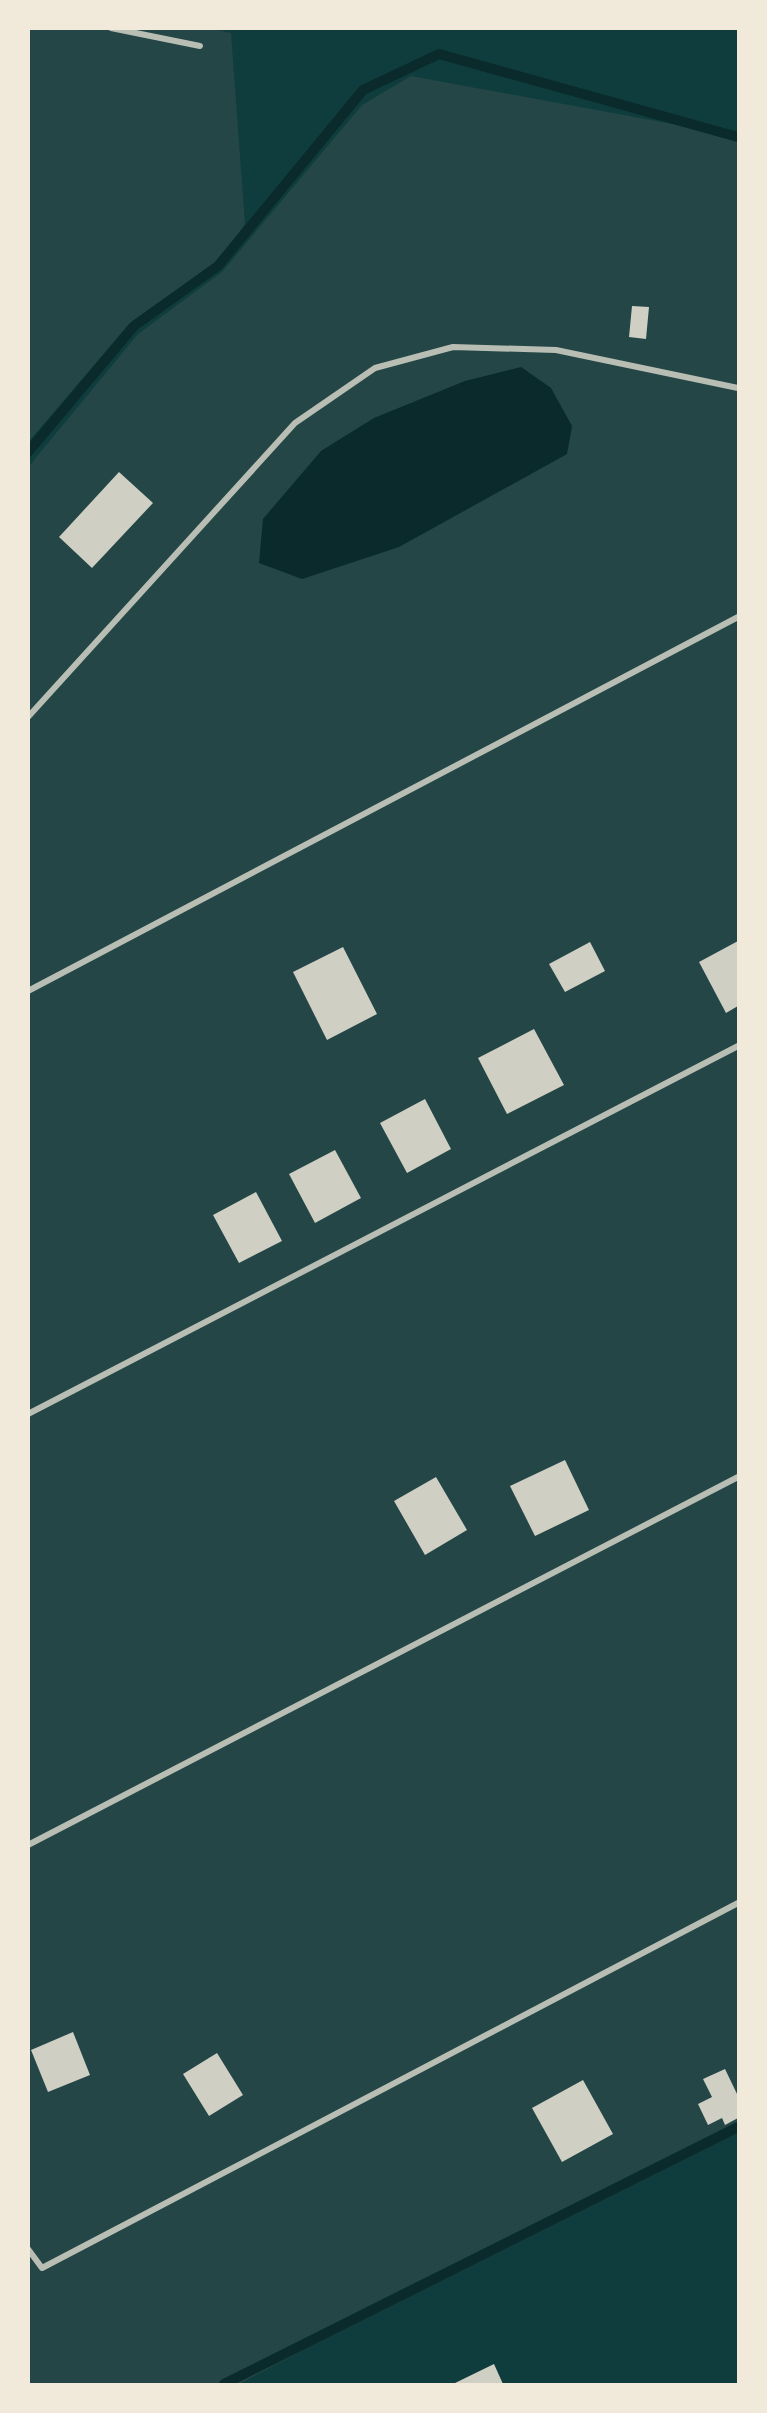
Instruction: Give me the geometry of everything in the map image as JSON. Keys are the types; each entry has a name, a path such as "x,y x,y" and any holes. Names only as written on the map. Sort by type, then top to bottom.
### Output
{"street":[{"path":"111,28 200,46"},
{"path":"28,717 295,423 375,368 453,347 556,350 738,388"},
{"path":"28,991 738,617"},
{"path":"28,1414 738,1046"},
{"path":"28,1845 738,1477"},
{"path":"28,2249 42,2268 738,1903"}],"shaded area":[{"path":"209,28 231,33 245,224 217,264 130,323 29,441 29,29"},
{"path":"411,76 738,136 738,2122 239,2384 29,2384 29,466 138,334 222,272 362,105"},
{"path":"521,367 551,388 572,426 567,454 399,547 302,579 259,563 263,519 321,451 374,418 465,381"}],"building":[{"path":"632,306 649,307 646,339 629,337"},
{"path":"119,472 153,503 92,568 59,537"},
{"path":"738,941 738,1006 726,1013 699,962"},
{"path":"590,942 605,971 565,992 549,964"},
{"path":"343,947 377,1014 327,1040 293,972"},
{"path":"534,1029 564,1085 507,1114 478,1058"},
{"path":"425,1099 451,1149 407,1173 380,1123"},
{"path":"335,1150 361,1198 315,1223 289,1174"},
{"path":"256,1192 282,1241 239,1263 213,1215"},
{"path":"565,1460 589,1510 535,1536 510,1486"},
{"path":"436,1477 467,1530 425,1555 394,1501"},
{"path":"73,2032 90,2075 48,2092 31,2050"},
{"path":"217,2053 243,2095 209,2116 183,2074"},
{"path":"725,2069 738,2096 738,2118 725,2125 722,2118 708,2125 698,2104 712,2097 703,2079"},
{"path":"583,2080 613,2134 562,2162 532,2108"},
{"path":"494,2364 503,2384 453,2384"}],"waterway":[{"path":"28,452 134,326 218,266 363,90 439,54 738,137"},
{"path":"224,2384 738,2127"}]}
